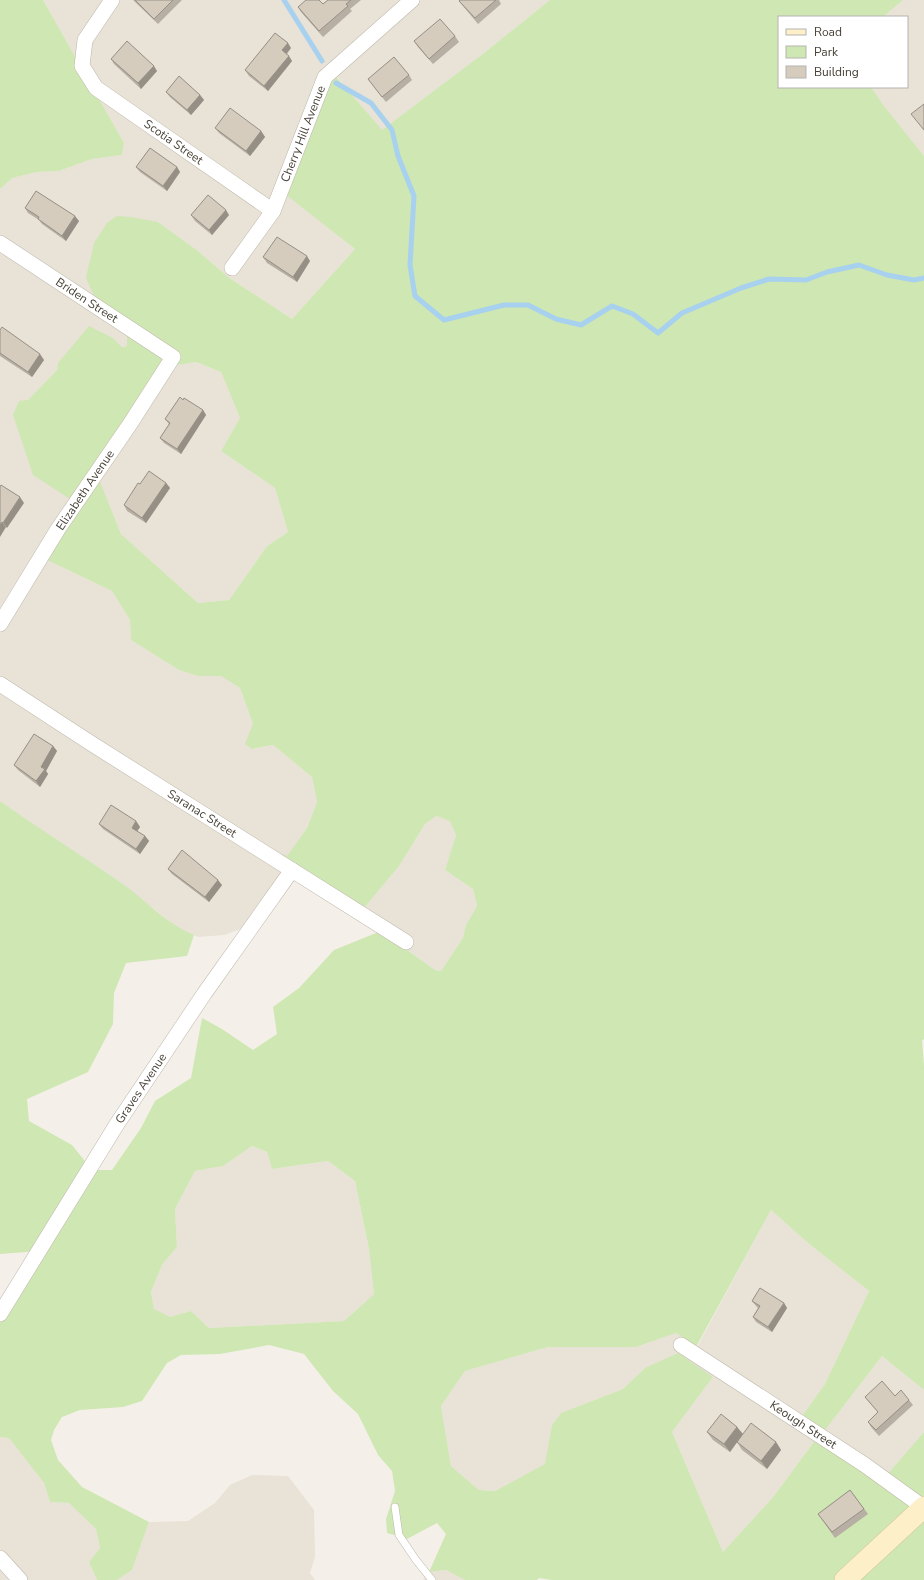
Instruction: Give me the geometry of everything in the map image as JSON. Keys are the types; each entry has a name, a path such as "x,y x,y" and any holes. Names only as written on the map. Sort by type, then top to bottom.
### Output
{"street":[{"name":"Scotia Street","path":"112,0 85,40 82,66 96,88 273,210"},
{"name":"Cherry Hill Avenue","path":"273,210 325,77 412,0"},
{"path":"232,268 273,210"},
{"name":"Briden Street","path":"0,243 173,357"},
{"name":"Elizabeth Avenue","path":"0,624 58,529 130,424 173,357"},
{"name":"Saranac Street","path":"0,684 76,734 406,942"},
{"name":"Graves Avenue","path":"0,1314 117,1124 204,994 292,870"},
{"name":"Keough Street","path":"681,1345 865,1465 924,1507"},
{"path":"845,1580 924,1507"},
{"path":"0,1558 20,1580"}],"lane":[{"path":"395,1507 399,1535 432,1580"}],"shaded area":[{"path":"43,0 550,0 484,53 381,131 333,72 286,194 355,249 292,319 228,277 198,251 158,222 122,323 127,337 127,346 122,347 113,338 59,363 57,370 28,400 73,501 43,558 112,591 130,620 131,640 179,670 198,676 221,676 240,688 253,724 253,749 273,745 312,777 317,802 307,828 287,857 293,871 251,925 224,935 198,937 178,928 120,882 0,801 0,189 12,178 37,172 59,171 92,159 122,155 124,143"},
{"path":"903,0 924,0 924,156 884,106 872,88 908,88 908,16 884,16"},
{"path":"196,362 221,372 240,418 221,451 275,488 288,532 267,546 229,600 198,603 121,534 95,472 166,367"},
{"path":"435,816 450,820 456,835 445,870 473,889 477,906 466,925 463,938 441,971 435,970 359,914 399,866 425,824"},
{"path":"252,1146 267,1152 272,1169 328,1161 355,1181 369,1249 374,1294 344,1321 209,1328 191,1311 170,1317 154,1310 151,1292 162,1265 177,1247 175,1209 195,1171 223,1166"},
{"path":"771,1210 808,1243 869,1291 825,1384 800,1419 819,1435 774,1496 723,1552 672,1432 713,1377 645,1368 623,1389 561,1413 552,1425 546,1464 495,1491 479,1490 451,1466 441,1406 465,1371 548,1347 636,1347 676,1333 697,1347"},
{"path":"882,1356 924,1390 924,1432 884,1478 822,1434"},
{"path":"0,1437 9,1438 44,1483 50,1502 69,1503 96,1529 100,1548 89,1562 97,1580 0,1580"},
{"path":"252,1475 288,1476 314,1510 315,1557 310,1573 315,1580 117,1580 132,1570 149,1522 188,1521 215,1503 230,1485"},
{"path":"446,1570 465,1580 423,1580 429,1572"}],"green space":[{"path":"0,0 43,0 124,143 122,155 92,159 59,171 37,172 12,178 0,189"},
{"path":"550,0 903,0 884,16 778,16 778,88 872,88 884,106 924,156 924,1039 922,1041 924,1066 924,1390 882,1356 822,1434 884,1478 924,1432 924,1580 551,1580 539,1578 537,1580 465,1580 446,1570 429,1572 446,1534 437,1523 407,1539 387,1533 386,1519 395,1491 392,1471 378,1455 358,1414 333,1391 304,1354 269,1345 220,1354 181,1355 167,1363 142,1401 123,1407 80,1410 62,1417 54,1430 51,1440 58,1460 82,1487 149,1522 132,1570 117,1580 97,1580 89,1562 100,1548 96,1529 69,1503 50,1502 44,1483 9,1438 0,1437 0,1316 41,1251 0,1254 0,801 120,882 174,924 194,935 187,956 126,963 114,993 113,1024 88,1072 27,1099 29,1121 72,1145 92,1170 112,1170 141,1128 155,1101 191,1078 202,1018 222,1029 253,1050 277,1034 273,1007 299,988 334,950 381,931 435,970 441,971 463,938 466,925 477,906 473,889 445,870 456,835 450,821 436,816 425,824 399,866 364,908 277,861 283,854 287,856 307,828 317,802 312,777 273,745 252,749 245,744 253,724 240,688 221,676 198,676 179,670 131,640 130,620 112,591 43,558 73,501 33,475 13,415 19,401 28,400 57,370 58,363 89,326 113,338 122,347 127,346 127,337 122,323 96,300 86,278 94,243 107,223 117,216 158,222 198,251 228,277 292,319 355,249 285,194 332,72 382,130 484,53","holes":["196,362 221,372 240,418 221,451 275,488 288,532 267,546 229,600 198,603 121,534 96,472 166,367","252,1146 267,1152 272,1169 328,1161 355,1181 369,1249 374,1294 344,1321 209,1328 191,1311 170,1317 154,1309 151,1292 162,1265 177,1247 175,1209 195,1171 223,1166","771,1210 808,1243 869,1291 825,1384 800,1419 819,1435 774,1496 723,1552 672,1432 713,1377 678,1353 645,1368 623,1389 561,1413 552,1425 545,1464 495,1491 479,1490 451,1466 441,1406 465,1371 548,1347 636,1347 676,1333 696,1347"]}],"building":[{"path":"135,0 173,0 154,19"},
{"path":"306,0 319,0 323,4 328,0 351,0 346,4 348,6 319,31 298,7"},
{"path":"496,0 475,18 459,1"},
{"path":"440,19 455,36 429,59 414,41"},
{"path":"275,33 288,43 282,50 289,56 264,86 245,70"},
{"path":"127,41 154,66 138,83 111,59"},
{"path":"394,57 409,75 382,97 368,79"},
{"path":"179,76 200,95 187,110 166,92"},
{"path":"924,104 924,130 911,114"},
{"path":"230,108 261,131 246,151 215,128"},
{"path":"150,148 177,167 163,186 136,167"},
{"path":"36,191 75,216 62,236 38,219 39,217 25,208"},
{"path":"208,195 226,210 209,230 191,215"},
{"path":"277,237 307,256 293,277 263,257"},
{"path":"2,327 40,354 28,372 0,353 0,330"},
{"path":"180,397 203,410 177,449 160,438 170,423 165,419"},
{"path":"149,471 166,483 142,518 124,505 138,483 140,484"},
{"path":"1,485 20,497 3,523 2,522 0,525 0,487"},
{"path":"34,734 53,746 41,767 45,769 36,781 14,765"},
{"path":"111,805 136,821 132,828 145,836 136,849 99,824"},
{"path":"182,850 218,880 205,897 168,869"},
{"path":"760,1288 784,1303 768,1327 753,1317 760,1306 752,1301"},
{"path":"882,1381 895,1396 901,1390 909,1400 876,1430 868,1422 878,1412 865,1397"},
{"path":"721,1414 737,1427 724,1444 707,1432"},
{"path":"751,1423 776,1442 761,1461 737,1442"},
{"path":"850,1490 864,1509 832,1532 818,1514"}],"waterway":[{"path":"284,0 322,61"},
{"path":"336,83 371,103 392,130 398,156 414,196 410,265 415,296 444,320 504,305 528,305 556,319 581,325 612,306 633,314 658,333 682,313 741,288 769,279 806,280 827,272 859,265 887,275 914,280 924,278"}]}
